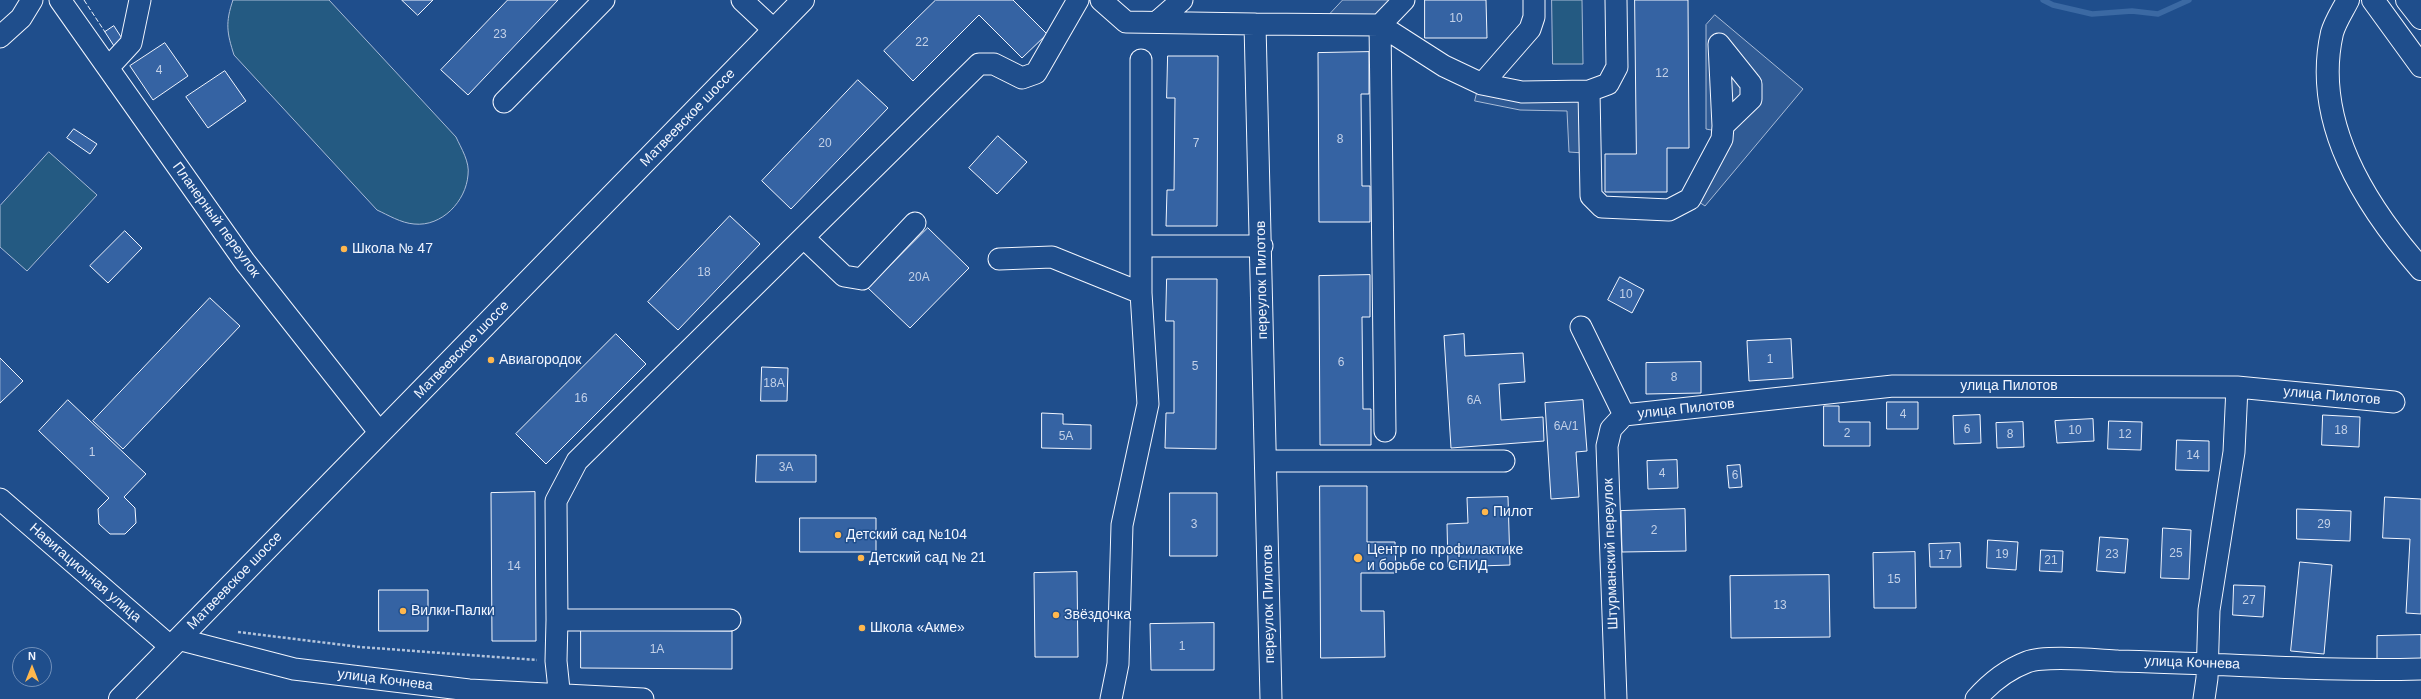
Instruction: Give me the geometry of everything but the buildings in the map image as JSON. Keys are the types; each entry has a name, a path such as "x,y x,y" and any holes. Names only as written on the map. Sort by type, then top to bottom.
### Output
{"main road":[{"name":"Матвеевское шоссе","path":"120,699 803,0"},
{"path":"2348,0 2332,32 2328,74 2334,118 2349,166 2375,212 2421,269"},
{"path":"2374,0 2421,66"},
{"path":"2407,0 2421,18"}],"street":[{"path":"0,36 21,18 32,0"},
{"name":"Планерный переулок","path":"60,0 244,262 380,433"},
{"path":"108,68 131,43 140,0"},
{"path":"504,102 604,0"},
{"path":"742,0 774,30"},
{"path":"560,697 556,661 556,501 577,461 979,64 994,64 1022,78 1036,73 1078,0"},
{"path":"1101,0 1126,22 1380,24 1444,66 1482,84 1522,92 1589,91 1608,84 1617,67 1616,0"},
{"path":"1157,22 1182,0"},
{"path":"1385,431 1380,24 1404,0"},
{"path":"1482,84 1530,29 1534,17 1534,0"},
{"name":"переулок Пилотов","path":"1255,24 1262,246 1270,699"},
{"path":"1111,699 1118,664 1122,525 1148,404 1140,293 1142,246 1141,60"},
{"path":"1589,91 1591,196 1602,207 1669,210 1690,199 1722,139 1723,126"},
{"path":"804,238 844,276 862,279 914,223"},
{"path":"1142,246 1262,246"},
{"path":"1000,259 1052,257 1140,293"},
{"path":"1581,327 1624,415"},
{"name":"улица Пилотов","path":"1624,415 1894,386 2237,387 2394,402"},
{"path":"2204,699 2208,663 2209,610 2234,452 2237,387"},
{"name":"Штурманский переулок","path":"1616,699 1607,446 1611,429 1624,415"},
{"path":"1266,461 1504,461"},
{"name":"Навигационная улица","path":"0,499 174,643"},
{"path":"557,620 730,620"},
{"name":"улица Кочнева","path":"174,643 294,669 469,695 643,699"},
{"name":"улица Кочнева","path":"1976,699 1993,681 2028,661 2053,659 2208,663 2353,671 2421,669"}],"path":[{"path":"235,632 360,647 556,661"}],"shaded area":[{"path":"233,0 329,0 456,137 463,150 468,165 468,175 463,194 451,210 443,217 434,221 424,224 414,224 399,220 377,210 234,55 228,34 230,8"},
{"path":"1343,0 1393,0 1376,16 1329,15"},
{"path":"1552,0 1582,0 1583,64 1553,64"},
{"path":"1715,15 1803,89 1705,206 1696,200 1727,133 1706,129 1706,25"},
{"path":"1478,89 1581,98 1584,153 1569,152 1567,111 1520,110 1475,101"},
{"path":"49,152 97,195 27,271 0,247 0,206"}],"waterway":[{"path":"2043,0 2053,5 2092,14 2132,11 2158,14 2189,0"}],"fence":[{"path":"84,0 105,32"}],"place":[{"name":"Школа № 47","path":"344,249"},
{"name":"Авиагородок","path":"491,360"},
{"name":"Пилот","path":"1485,512"},
{"name":"Детский сад №104","path":"838,535"},
{"name":"Детский сад № 21","path":"861,558"},
{"name":"Центр по профилактике и борьбе со СПИД","path":"1358,558"},
{"name":"Вилки-Палки","path":"403,611"},
{"name":"Звёздочка","path":"1056,615"},
{"name":"Школа «Акме»","path":"862,628"}]}
